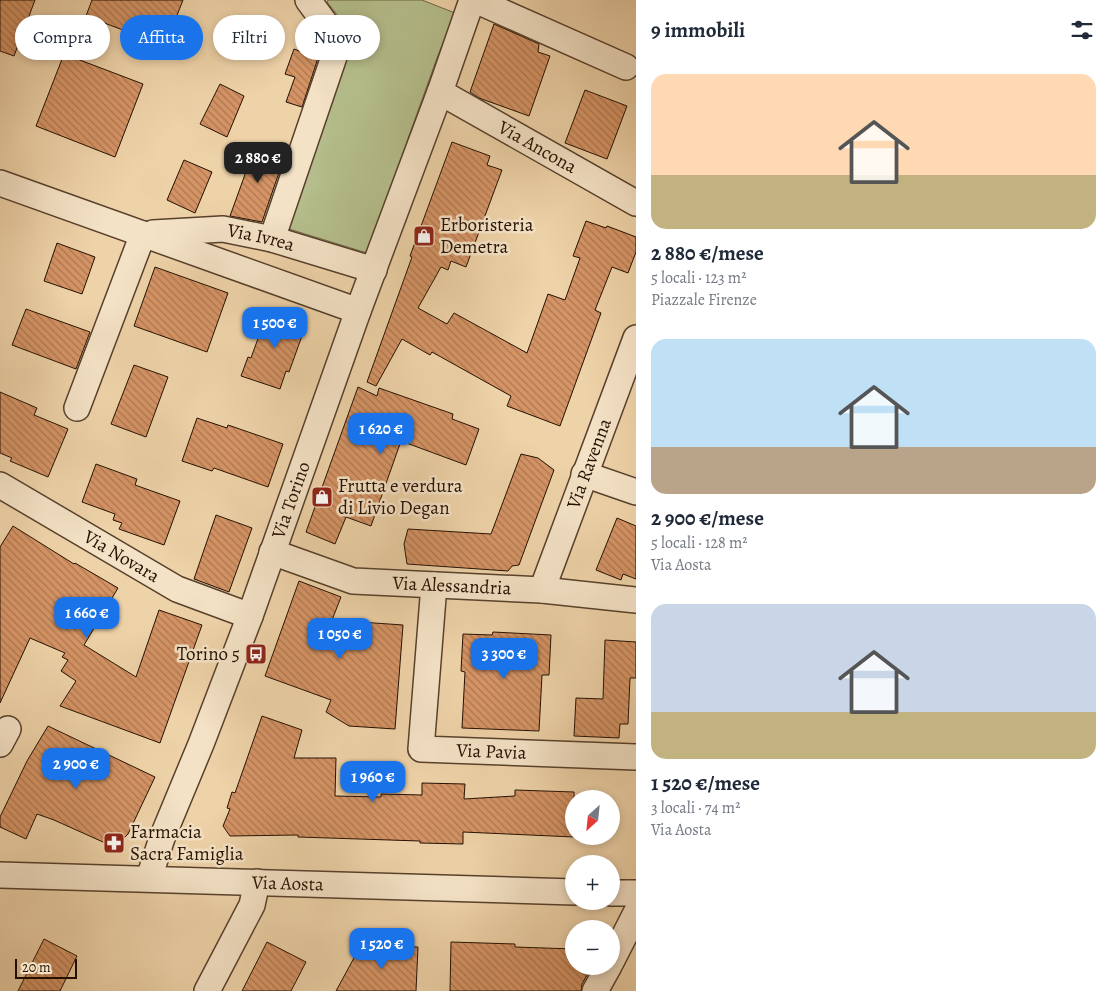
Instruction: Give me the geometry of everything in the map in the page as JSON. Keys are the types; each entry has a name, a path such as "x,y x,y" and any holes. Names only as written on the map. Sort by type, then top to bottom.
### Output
{"street":[{"path":"272,239 339,42 308,0"},
{"path":"466,2 626,66"},
{"name":"Via Torino","path":"149,878 162,838 201,744 250,616 358,312 440,92 466,2"},
{"name":"Via Ancona","path":"440,92 636,203"},
{"name":"Via Ivrea","path":"0,183 358,312"},
{"name":"Via Ivrea","path":"143,234 223,229 272,239 374,270"},
{"path":"78,408 143,234"},
{"name":"Via Ravenna","path":"542,590 636,338"},
{"path":"584,474 636,492"},
{"name":"Via Novara","path":"0,485 178,588 250,616"},
{"name":"Via Alessandria","path":"272,552 353,581 542,590 636,600"},
{"name":"Via Pavia","path":"434,585 421,749 636,757"},
{"name":"Via Aosta","path":"0,875 565,892"},
{"path":"207,991 252,905 257,882"},
{"path":"620,893 636,893"},
{"path":"620,944 636,913"},
{"path":"595,991 604,975"}],"green space":[{"path":"328,0 422,0 455,13 367,253 289,229 346,60 380,60 380,15 337,15 327,2"}],"building":[{"path":"0,0 35,0 29,15 15,15 14,56 0,51"},
{"path":"92,0 183,0 177,15 120,15 120,29 110,25 110,15 86,15"},
{"path":"494,24 539,44 538,52 550,56 529,116 479,98 470,92"},
{"path":"294,49 295,60 317,60 302,107 286,102 295,77 285,74"},
{"path":"62,60 80,60 143,84 115,157 36,126"},
{"path":"220,84 244,96 227,137 200,124"},
{"path":"585,90 627,106 607,159 565,143"},
{"path":"452,142 490,156 487,165 502,170 466,267 451,261 448,270 441,267 418,308 447,324 454,313 527,353 548,294 565,300 580,258 573,256 586,221 606,228 607,226 636,237 636,252 628,273 612,267 595,310 601,313 560,426 507,406 511,396 432,352 430,355 402,339 376,386 367,382 412,257 410,256"},
{"path":"256,144 285,155 262,222 230,216"},
{"path":"184,160 212,172 195,213 167,200"},
{"path":"57,243 95,257 82,294 44,281"},
{"path":"155,267 228,293 207,352 134,326"},
{"path":"269,308 307,322 289,372 286,371 280,389 241,376 248,357 251,358"},
{"path":"26,309 90,332 76,369 12,345"},
{"path":"134,365 168,377 146,437 111,424"},
{"path":"358,387 377,396 379,388 453,414 452,419 479,429 466,465 401,441 371,526 346,517 335,544 306,532"},
{"path":"0,392 37,408 34,415 68,429 48,477 10,461 12,458 0,453"},
{"path":"197,418 227,428 228,425 283,444 268,487 214,468 212,471 182,461"},
{"path":"521,454 538,458 554,470 519,565 512,566 508,571 407,564 404,544 408,529 491,534"},
{"path":"96,464 137,479 135,485 180,501 164,545 119,529 122,523 113,520 115,514 82,502"},
{"path":"216,515 252,528 229,592 194,579"},
{"path":"617,518 636,526 636,579 623,574 621,580 596,570"},
{"path":"13,526 74,564 118,588 84,645 136,677 159,610 202,625 160,743 60,706 76,681 61,671 68,660 62,657 65,653 30,638 0,703 0,547"},
{"path":"299,581 341,597 332,620 403,625 395,729 349,726 326,712 331,700 265,676"},
{"path":"493,632 551,635 549,675 542,675 539,731 462,728 465,672 461,671 463,634 492,635"},
{"path":"605,640 636,642 636,678 630,678 628,724 620,724 619,738 574,736 576,698 603,699"},
{"path":"262,716 302,730 294,758 336,758 335,796 381,797 381,794 422,795 422,783 465,784 464,799 515,796 515,790 565,792 565,837 463,832 463,844 298,837 298,835 230,836 223,826 230,809 227,808 232,792 235,793"},
{"path":"48,726 155,777 128,834 120,842 110,844 103,842 37,814 26,839 0,827 0,817 27,761"},
{"path":"44,939 77,956 60,991 18,991"},
{"path":"267,942 306,962 291,991 242,991"},
{"path":"451,942 515,944 515,947 565,949 565,975 587,975 582,984 581,991 450,991"},
{"path":"361,945 418,947 416,991 336,991"}],"place":[{"name":"Erboristeria Demetra","path":"424,236"},
{"name":"Frutta e verdura di Livio Degan","path":"322,497"},
{"name":"Torino 5","path":"256,654"},
{"name":"Farmacia Sacra Famiglia","path":"114,843"}]}
